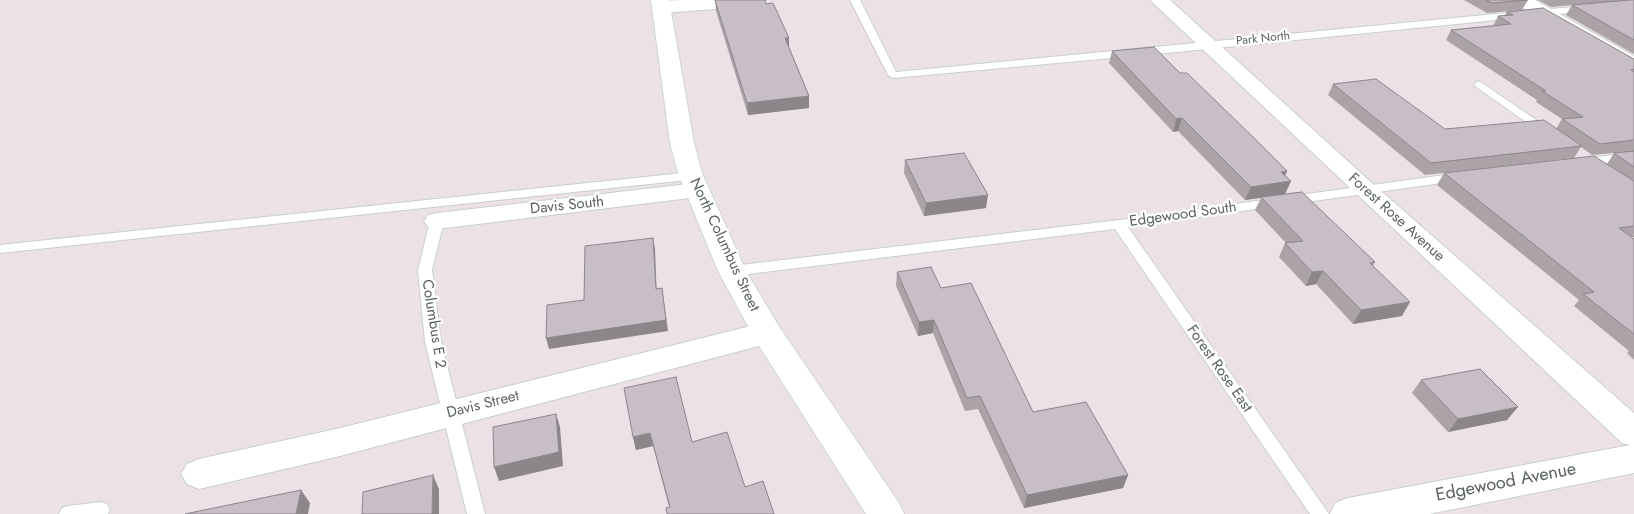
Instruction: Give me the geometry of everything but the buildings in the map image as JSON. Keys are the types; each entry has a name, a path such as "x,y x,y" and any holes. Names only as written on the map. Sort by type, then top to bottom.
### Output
{"street":[{"path":"661,4 757,0"},
{"name":"Forest Rose Avenue","path":"1159,0 1364,189 1634,433"},
{"path":"1522,0 1634,64"},
{"name":"North Columbus Street","path":"661,4 682,143 694,184 732,271 766,332 886,514"},
{"name":"Davis South","path":"437,221 694,184"},
{"name":"Davis Street","path":"199,474 336,443 766,332"},
{"name":"Edgewood Avenue","path":"1348,514 1634,458"}],"lane":[{"name":"Park North","path":"855,0 892,75 1598,8"},
{"path":"1479,84 1557,140"},
{"path":"1573,151 1604,172"},
{"path":"1569,164 1634,156"},
{"name":"Edgewood South","path":"732,271 1119,224 1470,175"},
{"path":"0,249 694,184"},
{"name":"Columbus E 2","path":"437,221 425,270 433,342 476,514"},
{"name":"Forest Rose East","path":"1119,224 1320,514"},
{"path":"68,514 101,510"}]}
